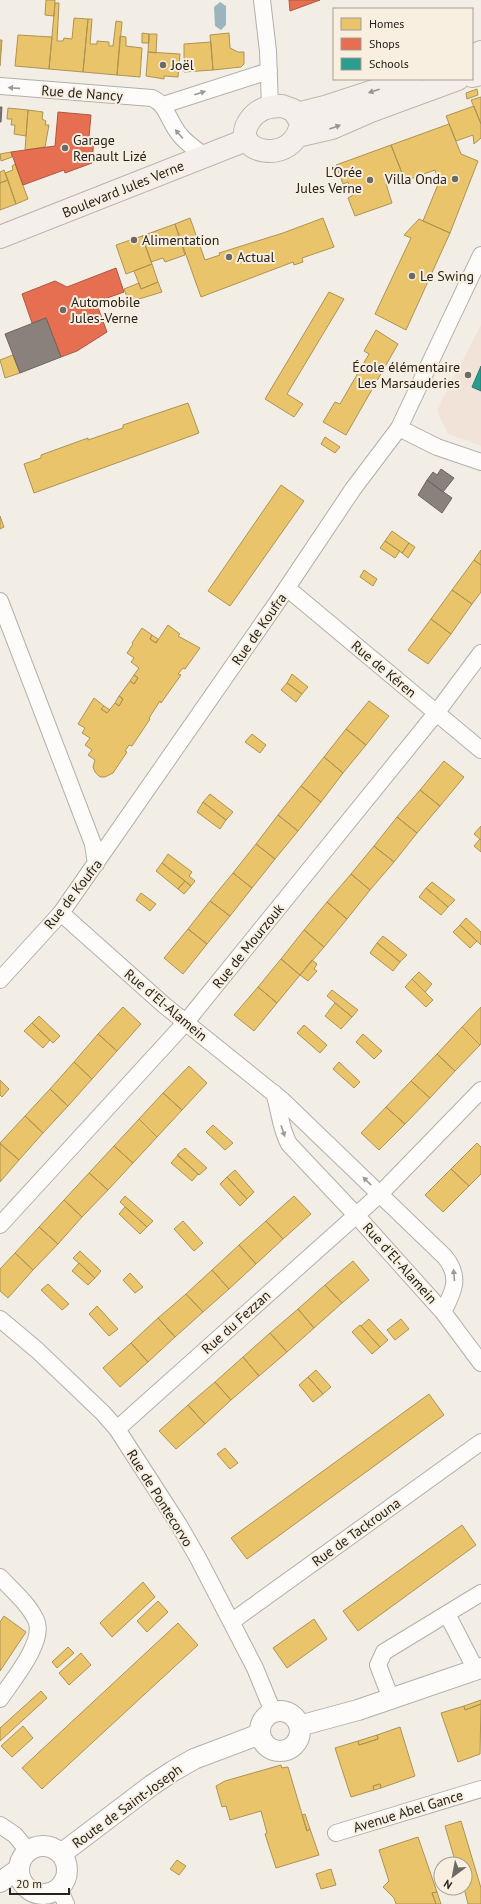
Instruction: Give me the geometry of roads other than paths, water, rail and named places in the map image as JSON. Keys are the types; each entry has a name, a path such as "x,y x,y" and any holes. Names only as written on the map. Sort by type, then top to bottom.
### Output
{"main road":[{"path":"297,114 325,107 408,80"},
{"path":"297,136 332,128 372,111 455,80"},
{"path":"282,106 289,108 297,114 301,122 301,129 287,147 272,152 263,152 255,148 246,140 244,132 254,114 270,107 282,106"},
{"name":"Boulevard Jules Verne","path":"0,237 246,140"}],"street":[{"path":"262,0 269,71 270,107"},
{"path":"204,156 180,136 171,123 162,105 269,71"},
{"name":"Rue de Nancy","path":"0,86 152,98 158,100 162,105"},
{"name":"Rue de Koufra","path":"0,980 61,913 287,588 353,489 399,428 481,255"},
{"path":"399,428 437,447 481,462"},
{"name":"Rue de Kéren","path":"287,588 438,712 481,750"},
{"path":"0,601 93,844 96,864"},
{"name":"Rue de Mourzouk","path":"0,1225 186,1022 438,712 481,653"},
{"name":"Rue d'El-Alamein","path":"61,913 186,1022 288,1105 452,1266 455,1275 453,1290 443,1312"},
{"path":"380,1194 481,1090"},
{"name":"Rue d'El-Alamein","path":"274,1094 278,1106 282,1132 289,1144 356,1215 443,1312 481,1363"},
{"name":"Rue d'El-Alamein","path":"356,1215 380,1194"},
{"name":"Rue du Fezzan","path":"117,1429 356,1215"},
{"name":"Rue de Pontecorvo","path":"0,1319 37,1350 103,1413 117,1429 179,1525 255,1668 273,1712"},
{"name":"Rue de Tackrouna","path":"231,1622 481,1442"},
{"path":"0,1577 30,1610 39,1630 36,1643 0,1699"},
{"path":"391,1699 378,1666 384,1652 481,1593"},
{"path":"299,1726 391,1699 479,1669 447,1614"},
{"path":"273,1712 287,1712 295,1718 299,1726 298,1740 293,1747 285,1751 277,1751 269,1748 263,1742 260,1734 263,1721 273,1712"},
{"name":"Route de Saint-Joseph","path":"62,1854 128,1803 174,1771 194,1760 260,1734"},
{"name":"Avenue Abel Gance","path":"336,1833 481,1789"},
{"path":"0,1825 15,1835 28,1851"},
{"path":"39,1846 51,1847 62,1854 67,1865 62,1896 49,1893 34,1899 21,1880 19,1869 22,1859 28,1851 39,1846"},
{"path":"0,1882 19,1869"}],"water":[{"path":"220,2 226,6 226,25 221,30 215,26 214,7"}],"place":[{"name":"Joël","path":"163,65"},
{"name":"Garage Renault Lizé","path":"65,148"},
{"name":"Villa Onda","path":"455,179"},
{"name":"L'Orée Jules Verne","path":"370,180"},
{"name":"Alimentation","path":"134,240"},
{"name":"Actual","path":"229,257"},
{"name":"Le Swing","path":"412,276"},
{"name":"Automobile Jules-Verne","path":"63,310"},
{"name":"École élémentaire Les Marsauderies","path":"468,375"}]}
